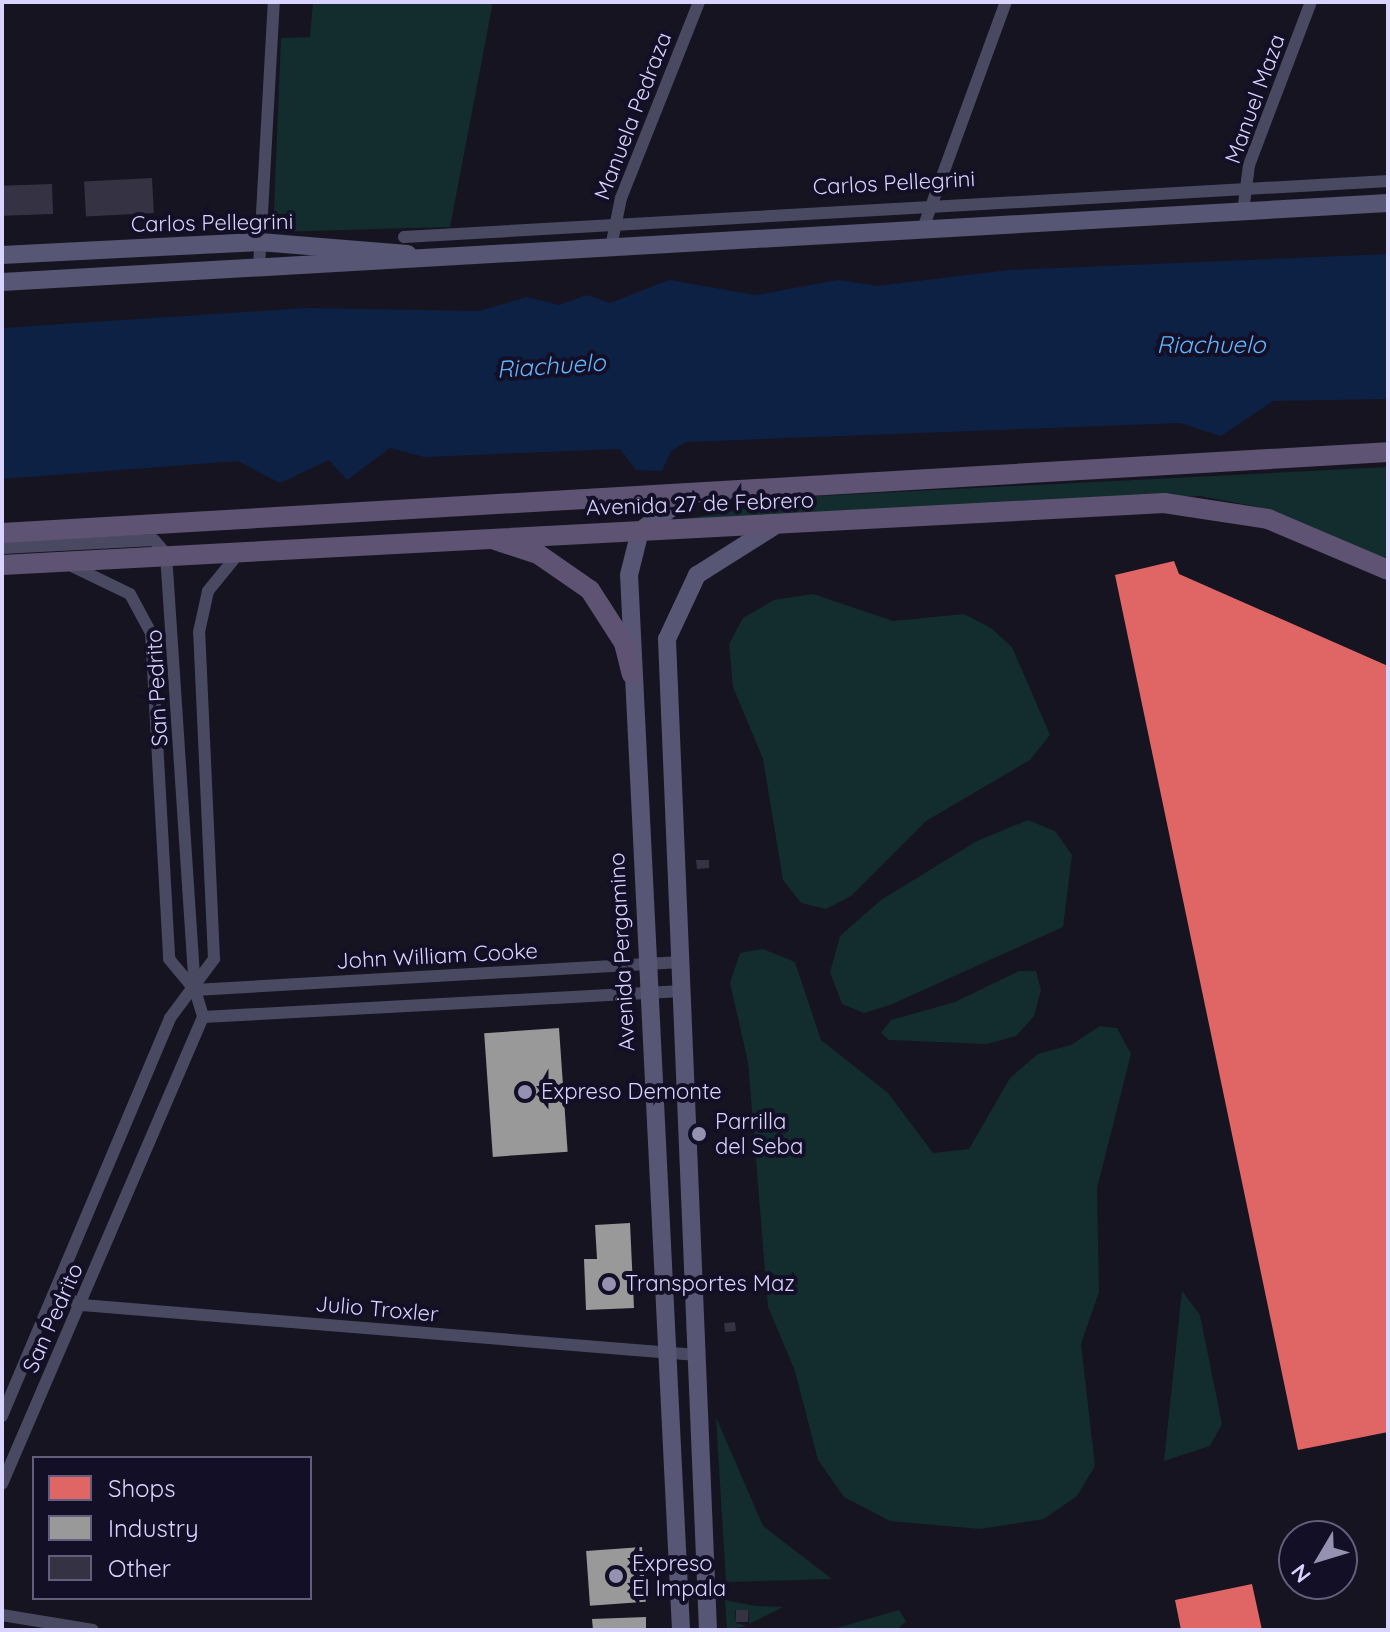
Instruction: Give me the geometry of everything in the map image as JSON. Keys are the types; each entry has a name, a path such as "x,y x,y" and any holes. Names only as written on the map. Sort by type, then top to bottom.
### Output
{"main road":[{"name":"Carlos Pellegrini","path":"2,282 1388,203"},
{"name":"Carlos Pellegrini","path":"2,255 259,242 423,257"},
{"name":"Avenida 27 de Febrero","path":"2,533 1388,452"},
{"path":"640,531 692,493"},
{"name":"Avenida 27 de Febrero","path":"2,565 476,535 773,527 1190,504 1268,519 1388,570"},
{"path":"708,1630 667,639 697,575 773,527"},
{"name":"Avenida Pergamino","path":"640,531 629,575 632,674 681,1630"},
{"path":"476,535 538,554 590,590 624,643 632,674"}],"street":[{"path":"259,267 274,2"},
{"name":"Manuela Pedraza","path":"611,247 613,222 699,2"},
{"path":"922,231 927,204 1006,2"},
{"name":"Manuel Maza","path":"1243,212 1246,187 1311,2"},
{"name":"Carlos Pellegrini","path":"404,237 927,204 1388,181"},
{"path":"2,548 154,540 166,554"},
{"name":"San Pedrito","path":"2,1416 170,1018 195,990 214,959 200,622 208,591 245,548"},
{"name":"San Pedrito","path":"2,1484 82,1305 203,1017 195,990 166,554"},
{"name":"San Pedrito","path":"61,562 130,594 151,633 169,959 195,990"},
{"name":"John William Cooke","path":"195,990 681,962"},
{"path":"203,1017 682,991"},
{"name":"Julio Troxler","path":"56,1293 82,1305 697,1355"},
{"path":"2,1615 93,1630"}],"green space":[{"path":"313,2 493,2 450,227 273,232 281,38 310,37"},
{"path":"1388,467 1388,562 1258,507 1200,496 668,522 817,496"},
{"path":"813,594 893,621 964,614 991,628 1012,647 1050,735 1030,760 926,821 851,896 826,909 801,903 783,880 763,759 733,687 729,644 743,618 774,600"},
{"path":"1028,820 1055,831 1072,855 1063,927 890,1005 864,1013 842,1004 830,972 840,936 881,900 977,841"},
{"path":"763,949 795,962 821,1040 888,1093 933,1153 969,1149 1010,1078 1038,1054 1071,1045 1100,1026 1117,1028 1131,1054 1097,1188 1099,1292 1081,1344 1095,1466 1077,1496 1044,1519 980,1529 890,1521 844,1497 818,1460 795,1371 768,1307 748,1062 730,983 740,953"},
{"path":"1019,971 1036,971 1041,990 1034,1016 1016,1036 987,1044 889,1040 881,1033 891,1020 955,1002"},
{"path":"1182,1291 1200,1315 1222,1424 1210,1446 1164,1461"},
{"path":"716,1417 763,1526 832,1579 726,1582"},
{"path":"725,1600 783,1607 749,1624 748,1610 735,1610 736,1623 747,1626 727,1630"},
{"path":"899,1610 906,1621 897,1630 830,1630"}],"water":[{"name":"Riachuelo","path":"1388,254 1388,399 1273,401 1221,436 1180,423 686,442 671,451 662,471 636,470 620,449 424,457 390,448 347,480 329,460 280,483 238,461 2,479 2,328 307,308 479,311 527,297 559,305 587,295 610,303 669,280 756,295 838,280 877,286 1009,270"}],"building: Shops":[{"path":"1174,561 1179,574 1388,666 1388,1432 1298,1450 1115,575"},
{"path":"1252,1584 1262,1630 1181,1630 1175,1600"}],"building: Industry":[{"name":"Expreso Demonte","path":"559,1028 568,1152 493,1157 484,1033"},
{"name":"Transportes Maz","path":"630,1223 634,1308 586,1310 584,1259 597,1259 595,1225"},
{"name":"Expreso El Impala","path":"642,1547 646,1602 590,1606 586,1551"},
{"path":"646,1617 646,1630 593,1630 592,1619"}],"building: Other":[{"path":"152,178 154,213 86,217 84,182"},
{"path":"52,184 53,214 3,216 2,186"},
{"path":"696,860 709,860 709,868 697,869"},
{"path":"735,1322 736,1331 725,1332 724,1323"},
{"path":"736,1610 748,1610 748,1622 736,1622"}],"place":[{"name":"Expreso Demonte","path":"525,1092"},
{"name":"Parrilla del Seba","path":"699,1134"},
{"name":"Transportes Maz","path":"609,1284"},
{"name":"Expreso El Impala","path":"616,1576"}]}
